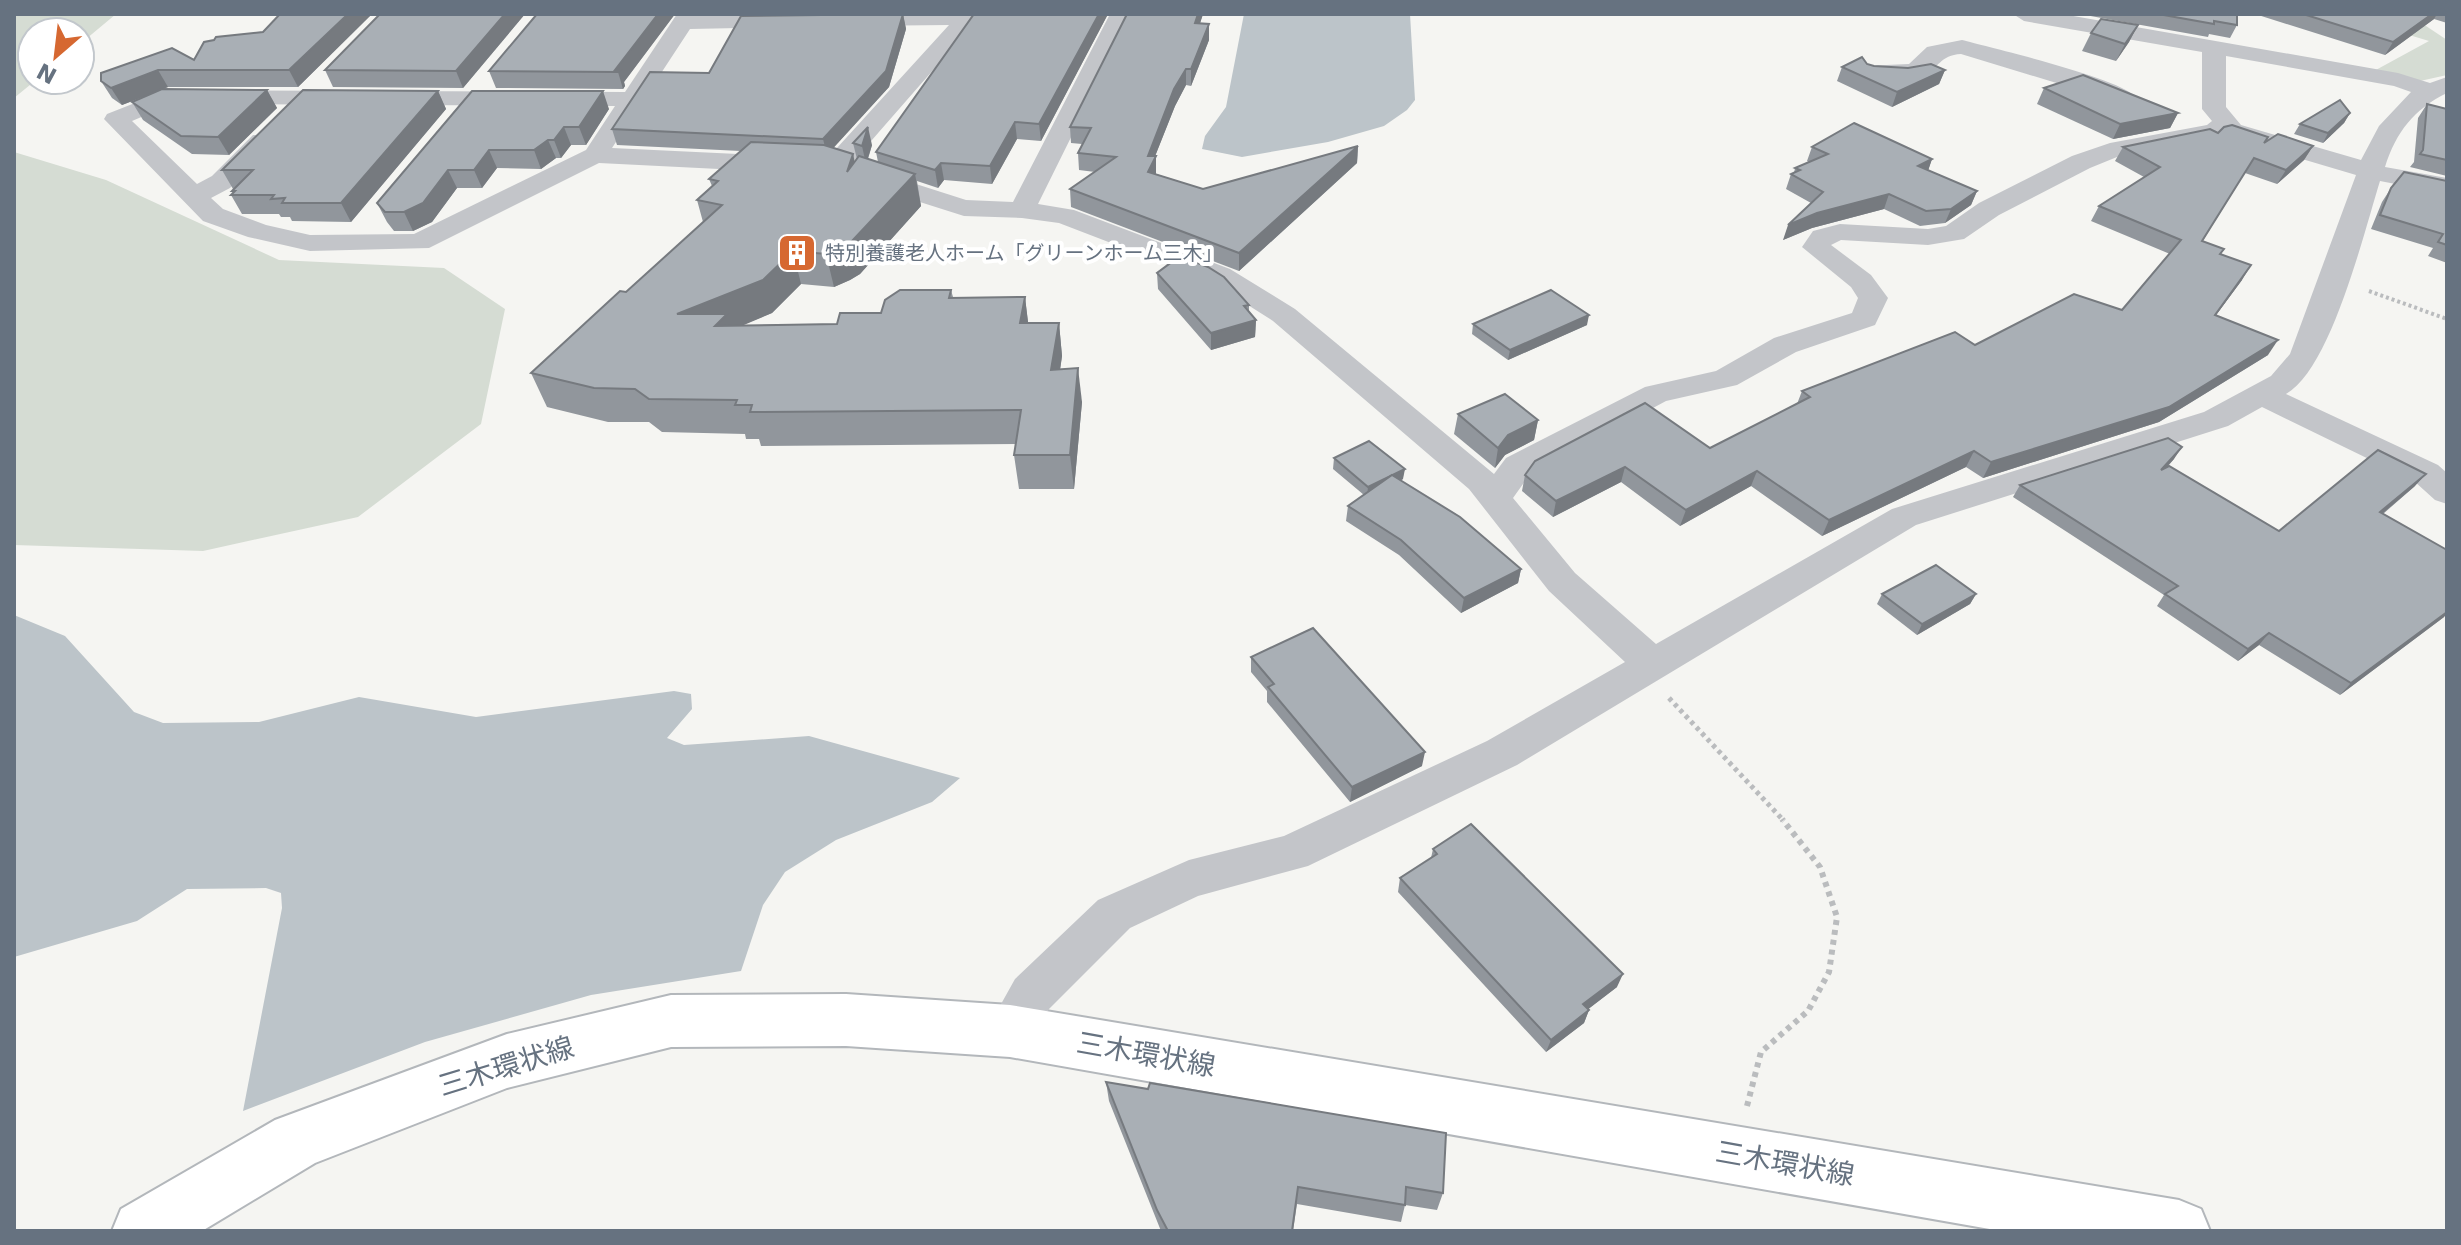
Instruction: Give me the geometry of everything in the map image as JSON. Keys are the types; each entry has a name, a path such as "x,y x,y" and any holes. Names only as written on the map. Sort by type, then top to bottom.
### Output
{"main road":[{"name":"三木環状線","path":"143,1231 296,1141 507,1061 671,1021 846,1020 1010,1031 2179,1231"}],"street":[{"path":"1022,210 1121,14"},
{"path":"2024,14 2439,87"},
{"path":"835,166 970,16"},
{"path":"595,155 685,18 818,20 970,16"},
{"path":"2039,70 2073,51 2088,26"},
{"path":"1872,71 1916,71 1931,52 1962,47 2095,85 2161,112 2270,137 2371,170 2447,186"},
{"path":"2214,48 2214,109 2229,124 2228,128"},
{"path":"451,122 491,74"},
{"path":"194,197 221,182 326,77"},
{"path":"1010,1031 1032,994 1114,914 1189,879 1292,853 1502,753 1904,517 2216,419 2282,383 2305,356 2371,170 2388,131 2415,99 2439,87"},
{"path":"631,99 168,97 116,119 213,215 258,231 310,243 419,242 595,155 835,166 964,208 1022,210 1064,216 1220,275 1284,315 1481,481 1562,582 1648,668"},
{"path":"1491,494 1501,490 1518,466 1656,394 1726,378 1785,345 1864,319 1873,298 1861,281 1816,247 1823,237 1840,232 1928,237 1954,233 1989,209 2081,162 2110,151 2228,128"},
{"path":"352,242 372,218"},
{"path":"2262,395 2426,473 2447,492"}],"path":[{"path":"2334,278 2447,319"},
{"path":"1648,668 1769,803 1820,867 1837,917 1829,972 1808,1011 1761,1052 1748,1098 1742,1155"}],"shaded area":[{"path":"14,14 116,14 96,31 96,16 16,16 14,98"},
{"path":"1244,14 1410,14 1415,100 1407,110 1384,126 1328,142 1242,157 1202,149 1205,136 1226,107"},
{"path":"2340,14 2408,14 2447,40 2447,75 2420,81 2374,71 2429,41"},
{"path":"14,152 106,180 279,260 444,268 505,309 481,424 358,517 203,551 14,545"},
{"path":"14,615 65,636 134,712 163,723 259,722 359,697 476,717 674,691 691,694 692,709 667,738 684,745 809,736 960,778 932,802 836,840 785,872 763,905 741,971 591,995 425,1042 243,1111 282,908 281,893 266,888 187,889 137,921 14,957"}],"building":[{"path":"280,14 348,14 289,70 158,70 111,88 101,81 101,73 172,48 194,60 204,42 216,37 263,32"},
{"path":"380,14 505,14 456,71 325,70"},
{"path":"537,14 658,14 615,70 620,70 618,72 489,71"},
{"path":"903,14 886,71 823,139 612,129 650,72 709,73 741,16"},
{"path":"974,14 1099,14 1039,124 1015,122 990,166 941,163 935,170 876,152"},
{"path":"1127,14 1198,14 1195,23 1209,24 1191,69 1186,69 1174,89 1148,156 1156,156 1148,172 1203,189 1358,146 1239,253 1070,189 1116,157 1078,153 1091,128 1070,127"},
{"path":"2158,14 2237,14 2237,25 2214,21 2214,24"},
{"path":"2303,14 2432,14 2393,42"},
{"path":"2101,19 2138,25 2125,44 2091,33"},
{"path":"1862,57 1867,64 1874,66 1908,68 1931,64 1945,70 1897,92 1842,67"},
{"path":"2083,75 2178,113 2120,124 2044,88"},
{"path":"162,89 267,90 218,137 181,136 132,102"},
{"path":"303,90 438,91 341,203 282,203 285,198 271,199 274,195 231,195 253,170 222,170"},
{"path":"472,91 603,91 579,127 564,127 554,140 548,140 534,150 489,150 474,170 448,170 423,203 404,212 385,212 377,203"},
{"path":"2340,100 2350,113 2328,133 2300,124"},
{"path":"2427,104 2447,109 2447,160 2420,154 2423,150"},
{"path":"1854,123 1932,159 1918,166 1977,191 1951,209 1926,211 1889,194 1817,213 1788,225 1823,192 1791,174 1800,170 1795,168 1828,154 1812,147"},
{"path":"2232,125 2268,137 2264,143 2278,134 2313,146 2286,170 2254,158 2202,241 2224,249 2220,254 2251,265 2215,315 2278,340 2169,407 1991,462 1974,451 1829,520 1757,471 1686,510 1625,467 1556,501 1525,475 1535,461 1645,403 1710,448 1810,397 1802,391 1955,332 1975,345 2074,294 2122,310 2181,240 2099,206 2160,167 2123,147 2210,129 2218,133"},
{"path":"868,127 862,146 853,143"},
{"path":"751,142 824,145 853,154 847,172 859,156 915,174 852,241 842,247 826,254 793,251 763,280 677,314 727,314 715,326 837,324 840,313 881,313 885,300 900,290 951,290 949,298 1025,297 1020,323 1059,323 1051,370 1078,368 1070,455 1014,455 1021,410 750,412 752,405 735,405 737,400 649,399 635,389 594,388 531,373 620,291 626,292 722,205 697,200 718,181 709,179"},
{"path":"2404,172 2447,181 2447,245 2438,242 2443,234 2380,215 2391,188"},
{"path":"1180,256 1224,277 1249,305 1244,306 1256,320 1211,333 1157,273"},
{"path":"1551,290 1589,315 1510,350 1473,324"},
{"path":"1505,394 1538,420 1508,435 1498,448 1458,414"},
{"path":"2168,438 2182,447 2161,470 2169,466 2279,531 2378,450 2426,474 2380,512 2447,550 2447,612 2351,683 2269,633 2248,649 2165,594 2178,586 2020,485"},
{"path":"1369,441 1405,469 1368,487 1334,458"},
{"path":"1392,475 1460,517 1521,569 1464,598 1401,540 1348,506"},
{"path":"1936,565 1976,594 1922,624 1882,594"},
{"path":"1313,628 1425,752 1352,787 1268,687 1274,684 1251,657"},
{"path":"1471,824 1623,974 1583,1004 1589,1010 1551,1040 1400,878 1437,854 1433,849"},
{"path":"1106,1082 1148,1089 1150,1083 1446,1133 1443,1193 1406,1187 1405,1205 1298,1187 1292,1231 1168,1231"}],"place":[{"name":"特別養護老人ホーム「グリーンホーム三木」","path":"797,253"}]}
